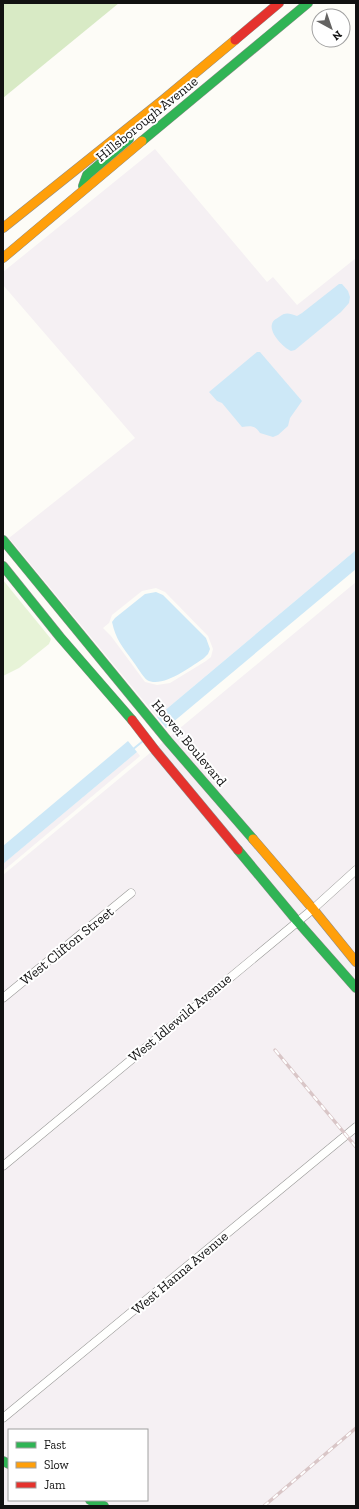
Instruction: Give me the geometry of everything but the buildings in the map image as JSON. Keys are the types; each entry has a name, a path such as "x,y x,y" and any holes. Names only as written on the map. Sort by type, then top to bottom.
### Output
{"main road":[{"name":"Hillsborough Avenue","path":"3,228 163,100 279,3"},
{"path":"262,42 268,28 298,3"},
{"name":"Hillsborough Avenue","path":"3,258 82,190 308,3"},
{"path":"82,190 87,175 145,124 163,100"},
{"name":"Hoover Boulevard","path":"3,540 168,741 313,909 356,962"},
{"name":"Hoover Boulevard","path":"3,566 62,640 135,723 297,921 356,988"},
{"path":"92,1501 104,1506"}],"street":[{"name":"West Idlewild Avenue","path":"3,1166 313,909 356,870"},
{"name":"West Clifton Street","path":"3,998 131,893"},
{"name":"West Hanna Avenue","path":"3,1418 356,1127"}],"shaded area":[{"path":"155,149 267,282 273,277 297,305 356,258 356,550 157,717 9,538 135,438 3,285 3,272","holes":["156,588 165,592 208,636 213,649 211,657 206,661 170,683 157,685 145,682 111,636 103,628 109,623 112,615 142,591"]},
{"path":"356,582 356,1506 3,1506 3,875"},
{"path":"137,752 140,756 3,871 3,864"}],"green space":[{"path":"3,3 119,3 3,98"},
{"path":"3,580 51,639 49,644 19,668 3,676"}],"water":[{"path":"339,284 342,284 348,291 350,297 349,303 341,312 295,350 291,351 285,347 273,332 272,324 274,321 281,315 285,314 297,316"},
{"path":"257,352 260,352 302,401 290,418 288,426 278,435 273,437 260,433 252,427 242,427 222,403 217,401 209,392"},
{"path":"356,550 356,569 166,728 157,717"},
{"path":"156,592 163,595 206,638 210,649 204,658 185,671 168,679 153,682 145,678 122,647 115,634 112,622 145,594"},
{"path":"128,741 137,752 3,864 3,846"}],"waterway":[{"path":"132,750 143,741"}],"railway":[{"path":"275,1050 356,1147"},
{"path":"264,1506 356,1428"}],"traffic: fast":[{"path":"142,141 308,3"},
{"path":"83,186 87,175 129,139"},
{"path":"3,540 168,741 253,839"},
{"path":"3,566 60,637 132,720"},
{"path":"238,850 297,921 356,988"},
{"path":"3,1461 8,1464"},
{"path":"92,1501 104,1506"}],"traffic: slow":[{"path":"3,228 163,100 235,40"},
{"path":"3,258 142,141"},
{"path":"253,839 356,962"}],"traffic: jam":[{"path":"235,40 279,3"},
{"path":"132,720 238,850"}]}
